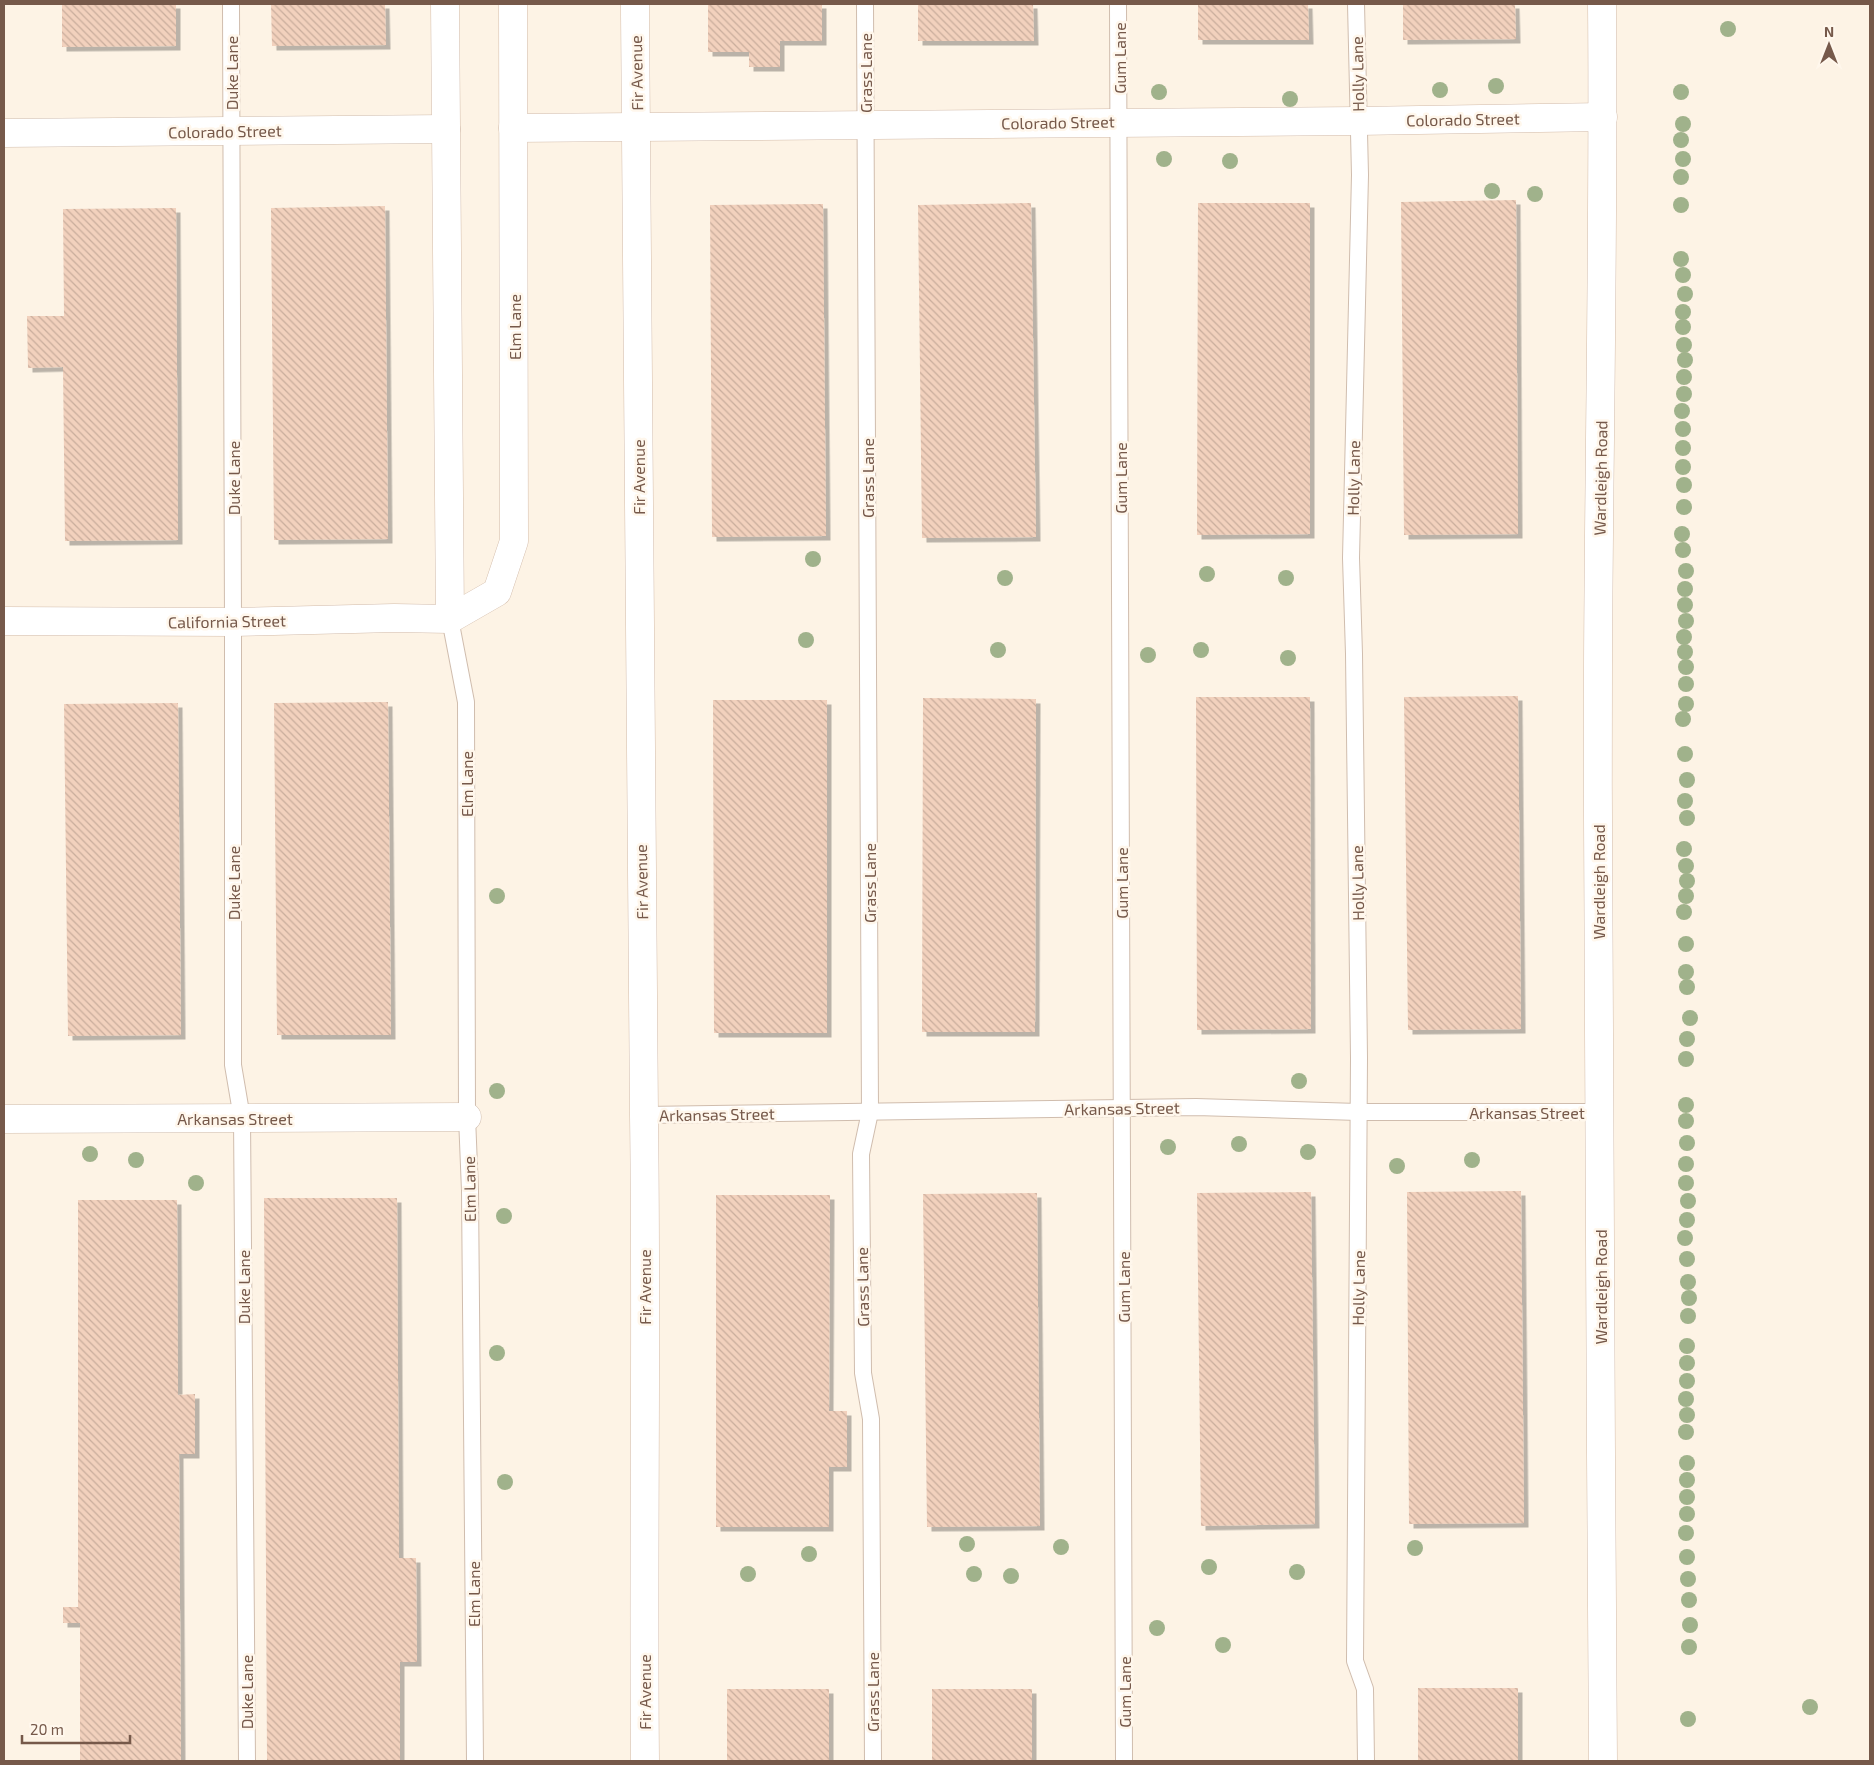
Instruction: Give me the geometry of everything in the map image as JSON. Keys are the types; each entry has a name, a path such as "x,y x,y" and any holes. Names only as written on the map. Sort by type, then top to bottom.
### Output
{"street":[{"name":"Elm Lane","path":"445,4 450,619 498,592 514,541 513,4"},
{"name":"Fir Avenue","path":"635,4 639,693 644,1115 644,1761"},
{"name":"Wardleigh Road","path":"1602,4 1603,117 1598,657 1604,1761"},
{"name":"Colorado Street","path":"513,128 1358,121 1603,117"},
{"name":"Colorado Street","path":"4,133 446,129"},
{"name":"California Street","path":"4,622 234,622 394,618 450,619"},
{"name":"Arkansas Street","path":"4,1119 467,1117"}],"lane":[{"name":"Duke Lane","path":"231,4 234,622 233,1065 242,1118 247,1761"},
{"name":"Grass Lane","path":"865,4 870,1112 860,1154 863,1373 871,1419 873,1761"},
{"name":"Gum Lane","path":"1118,4 1124,1761"},
{"name":"Holly Lane","path":"1356,4 1360,175 1351,558 1359,1058 1355,1661 1365,1689 1366,1761"},
{"name":"Elm Lane","path":"450,619 466,702 467,1117 470,1211 475,1761"},
{"name":"Arkansas Street","path":"644,1115 1196,1107 1358,1112 1599,1112"}],"building":[{"path":"62,4 176,4 176,46 62,47"},
{"path":"271,4 385,4 386,45 272,46"},
{"path":"708,4 822,4 822,41 780,41 780,67 749,67 749,52 708,52"},
{"path":"918,4 1033,4 1034,41 918,41"},
{"path":"1198,4 1308,4 1309,40 1198,40"},
{"path":"1403,4 1515,4 1516,39 1403,40"},
{"path":"1516,200 1518,534 1404,535 1401,202"},
{"path":"1031,203 1036,537 922,538 918,205"},
{"path":"1198,203 1310,203 1310,534 1197,535"},
{"path":"823,204 826,536 712,537 710,205"},
{"path":"385,206 388,539 274,540 271,208"},
{"path":"176,208 178,540 65,541 63,367 28,368 27,316 64,316 63,209"},
{"path":"1518,696 1521,1029 1408,1030 1404,697"},
{"path":"1196,697 1310,697 1311,1029 1197,1030"},
{"path":"923,698 1036,699 1035,1032 922,1032"},
{"path":"713,700 827,700 827,1033 714,1033"},
{"path":"388,702 391,1035 277,1035 274,703"},
{"path":"178,703 181,1035 68,1036 64,704"},
{"path":"1521,1191 1524,1523 1409,1524 1407,1192"},
{"path":"1311,1192 1315,1524 1201,1526 1197,1193"},
{"path":"1037,1193 1040,1526 927,1527 923,1194"},
{"path":"716,1195 830,1195 829,1411 847,1411 847,1467 829,1467 829,1527 716,1527"},
{"path":"264,1198 397,1198 399,1558 416,1558 417,1662 400,1662 400,1761 267,1761"},
{"path":"78,1200 177,1200 178,1395 195,1394 195,1454 179,1454 181,1761 80,1761 80,1623 63,1623 63,1607 78,1607"},
{"path":"1418,1688 1518,1688 1518,1761 1418,1761"},
{"path":"727,1689 829,1689 829,1761 727,1761"},
{"path":"932,1689 1032,1689 1032,1761 932,1761"}]}
